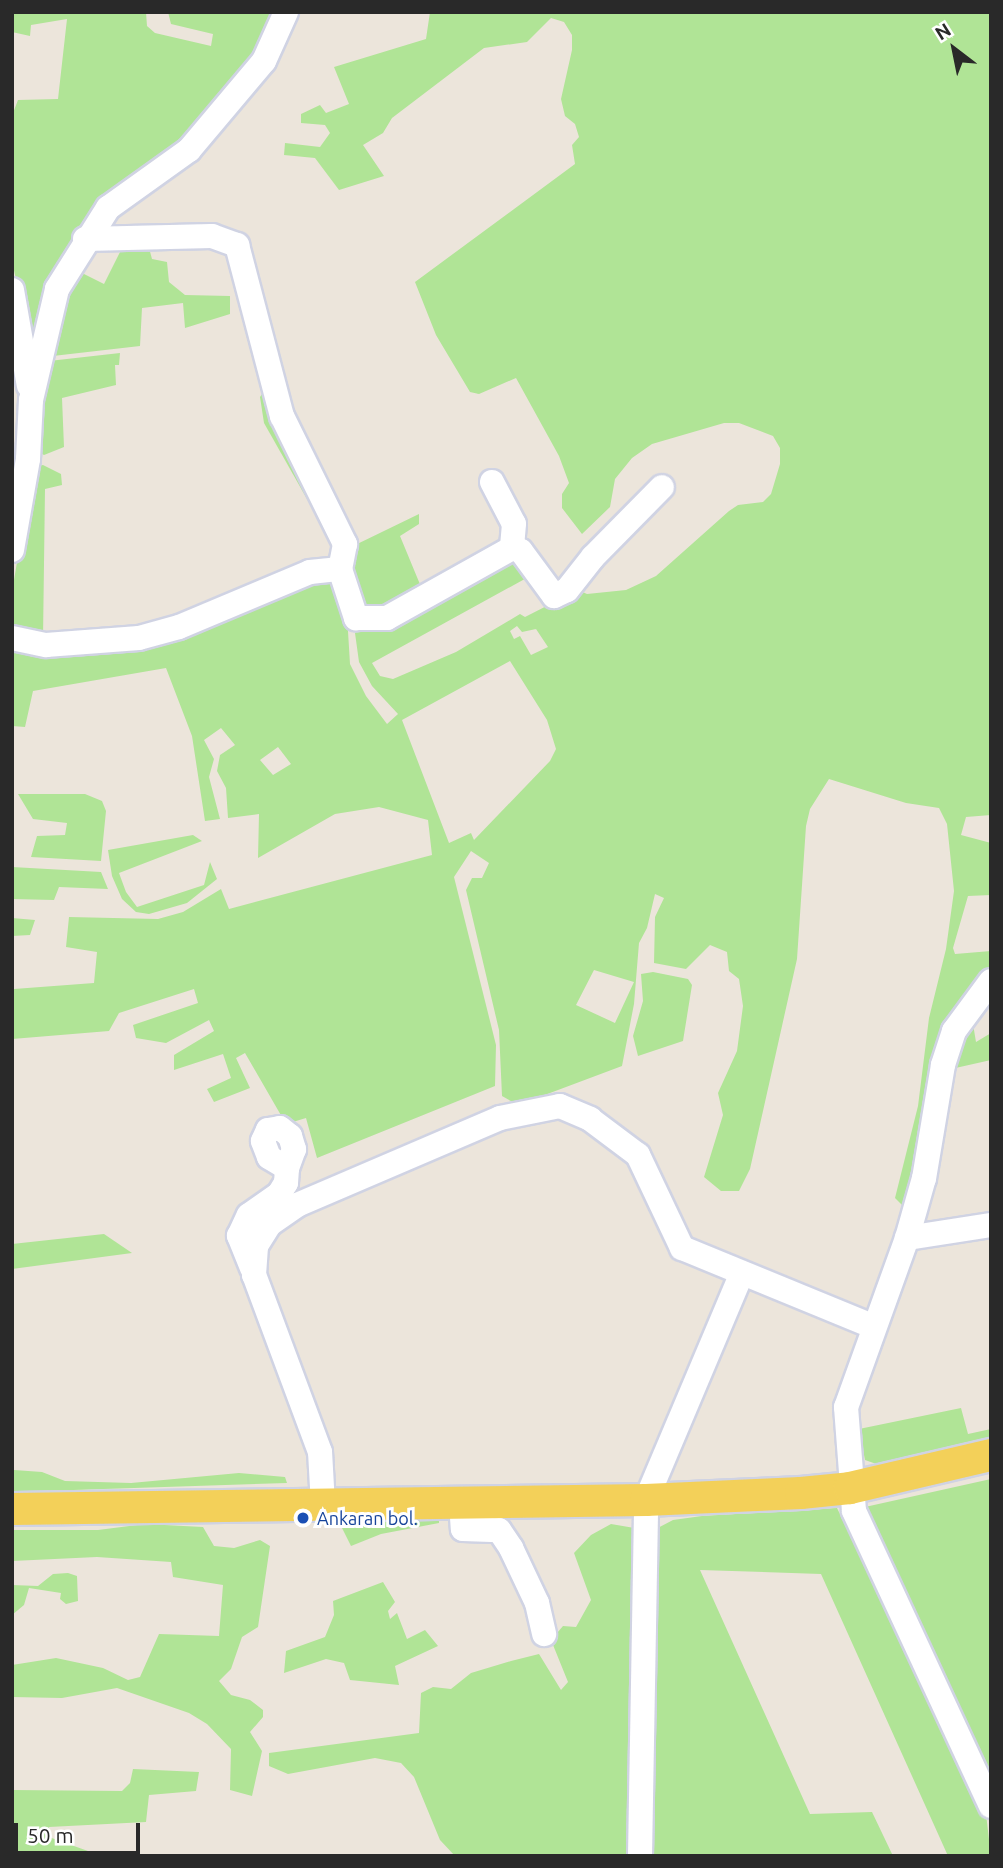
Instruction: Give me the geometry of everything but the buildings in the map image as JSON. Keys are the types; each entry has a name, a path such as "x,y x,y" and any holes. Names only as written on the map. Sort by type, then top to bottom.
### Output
{"main road":[{"path":"12,1509 646,1500 850,1488 991,1455"}],"street":[{"path":"12,550 28,459 31,400 57,289 85,239 108,208 189,150 264,61 286,12"},
{"path":"85,239 212,236 237,245 282,416 345,544 340,569 356,618 377,619 427,598 513,548"},
{"path":"12,290 31,400"},
{"path":"492,482 514,524 513,548"},
{"path":"513,548 521,551 554,596 568,590 593,557 662,487"},
{"path":"12,638 46,645 139,638 179,628 310,572 340,569"},
{"path":"991,981 966,1011 946,1054 924,1178 907,1238 873,1326 846,1407 853,1511 991,1806"},
{"path":"254,1275 256,1246 270,1224 297,1205 500,1118 560,1106 590,1119 638,1155 659,1190 667,1224 682,1248 873,1326"},
{"path":"287,1168 279,1194 249,1214 239,1236 320,1452 323,1505"},
{"path":"907,1238 991,1224"},
{"path":"640,1856 646,1500 742,1273"},
{"path":"461,1503 463,1529 499,1530 505,1539 537,1603 544,1634"}],"green space":[{"path":"12,12 146,12 147,26 155,33 211,46 213,34 171,24 168,12 268,12 276,20 272,33 188,137 114,194 31,343 12,262 13,113 18,100 58,99 67,19 31,25 30,36 12,32"},
{"path":"430,12 991,12 991,815 966,817 961,835 991,843 991,895 968,896 953,948 955,954 991,951 991,974 977,986 911,1214 895,1198 918,1106 929,1018 946,949 954,891 947,824 939,808 906,803 829,779 810,809 806,826 797,959 750,1169 739,1191 721,1191 704,1177 723,1115 718,1093 737,1051 743,1006 739,979 729,971 727,952 710,945 686,969 654,963 655,917 664,898 655,894 647,928 639,943 634,1004 622,1066 518,1105 502,1096 499,1030 466,890 472,878 482,878 489,863 471,851 454,877 496,1045 495,1086 317,1158 306,1118 286,1124 245,1053 236,1058 250,1088 214,1102 207,1089 231,1078 223,1054 174,1070 174,1055 214,1031 209,1020 166,1043 136,1038 133,1025 198,1003 194,989 119,1013 109,1031 12,1039 14,989 94,983 97,952 66,947 69,917 158,919 183,912 221,889 229,909 432,855 428,820 379,807 335,814 258,858 259,814 228,818 226,788 217,771 220,755 235,745 221,728 204,740 214,759 209,777 220,819 205,821 192,736 166,668 33,691 25,727 12,726 12,641 125,643 331,575 347,615 350,664 366,696 387,724 398,714 372,686 359,662 355,633 360,627 515,552 532,575 372,663 380,676 393,679 456,652 520,614 525,617 578,590 587,594 626,590 656,576 729,511 738,505 763,502 771,494 780,464 780,448 773,436 739,423 724,423 652,444 632,458 615,479 610,507 582,534 562,508 562,494 569,483 559,456 516,378 479,394 470,392 436,335 415,282 575,164 572,145 579,137 575,124 565,116 561,99 572,50 572,35 564,22 551,18 527,42 484,48 392,118 383,133 363,145 384,176 339,190 315,158 284,155 285,143 320,147 330,133 325,125 301,123 301,114 320,105 326,113 349,104 334,67 426,39","holes":["517,626 522,632 536,629 548,647 531,655 520,636 514,639 510,631","510,661 547,720 556,749 550,761 474,840 471,833 449,843 402,720","278,747 291,764 273,775 260,760","594,970 634,982 615,1023 576,1005"]},
{"path":"124,244 148,244 152,259 167,262 169,282 185,295 230,296 230,314 185,328 183,303 142,308 140,346 44,357 74,269 104,284"},
{"path":"120,353 119,365 115,365 116,385 62,398 64,447 44,455 37,451 38,405 49,361"},
{"path":"267,387 333,545 264,423 260,397"},
{"path":"43,465 61,474 62,485 45,489 43,639 12,631 12,592 33,467"},
{"path":"419,514 419,524 400,536 424,594 367,611 351,574 351,547"},
{"path":"18,794 85,794 102,801 106,811 101,861 31,857 37,836 65,835 67,823 33,819"},
{"path":"193,835 202,841 119,873 126,892 137,907 204,885 210,862 217,879 187,903 149,914 136,912 122,899 112,876 108,850"},
{"path":"12,867 101,872 108,889 59,887 54,900 12,899"},
{"path":"12,918 35,920 30,935 12,936"},
{"path":"653,972 688,979 692,985 683,1041 638,1056 633,1036 643,1001 641,974"},
{"path":"973,1024 976,1042 991,1033 991,1060 951,1069 957,1035"},
{"path":"104,1234 132,1253 12,1269 12,1244"},
{"path":"961,1408 968,1434 991,1429 991,1440 885,1467 865,1460 859,1429"},
{"path":"14,1470 42,1472 65,1481 131,1483 239,1473 285,1477 287,1483 12,1492"},
{"path":"991,1479 991,1784 865,1507"},
{"path":"837,1508 986,1814 991,1856 948,1856 821,1574 700,1570 810,1814 872,1812 893,1856 455,1856 440,1840 414,1777 401,1763 375,1758 288,1774 269,1766 269,1753 419,1733 421,1693 433,1687 451,1689 471,1673 511,1661 539,1654 561,1690 568,1682 551,1640 563,1626 576,1627 591,1600 574,1553 591,1535 611,1524 652,1531 673,1520 702,1516"},
{"path":"439,1517 439,1523 381,1534 351,1546 340,1524"},
{"path":"145,1524 203,1527 214,1546 234,1548 260,1540 270,1546 258,1627 242,1637 231,1669 219,1681 231,1695 250,1700 263,1710 263,1717 250,1732 262,1751 252,1796 230,1790 231,1749 207,1724 189,1713 117,1688 62,1698 12,1697 12,1665 56,1658 103,1668 128,1680 140,1677 159,1634 219,1636 223,1585 173,1577 171,1562 97,1557 12,1561 12,1530 98,1530"},
{"path":"68,1573 77,1576 78,1601 66,1604 60,1599 61,1593 29,1588 24,1605 12,1615 12,1585 38,1586 53,1574"},
{"path":"383,1582 395,1602 388,1611 390,1619 397,1613 407,1639 425,1630 438,1646 395,1666 399,1685 350,1680 344,1663 326,1659 284,1673 286,1651 325,1637 334,1615 333,1601"},
{"path":"133,1769 199,1772 196,1791 149,1795 146,1822 49,1827 46,1836 102,1856 25,1856 12,1850 12,1790 122,1791 130,1783"}],"place":[{"name":"Ankaran bol.","path":"303,1518"}]}
